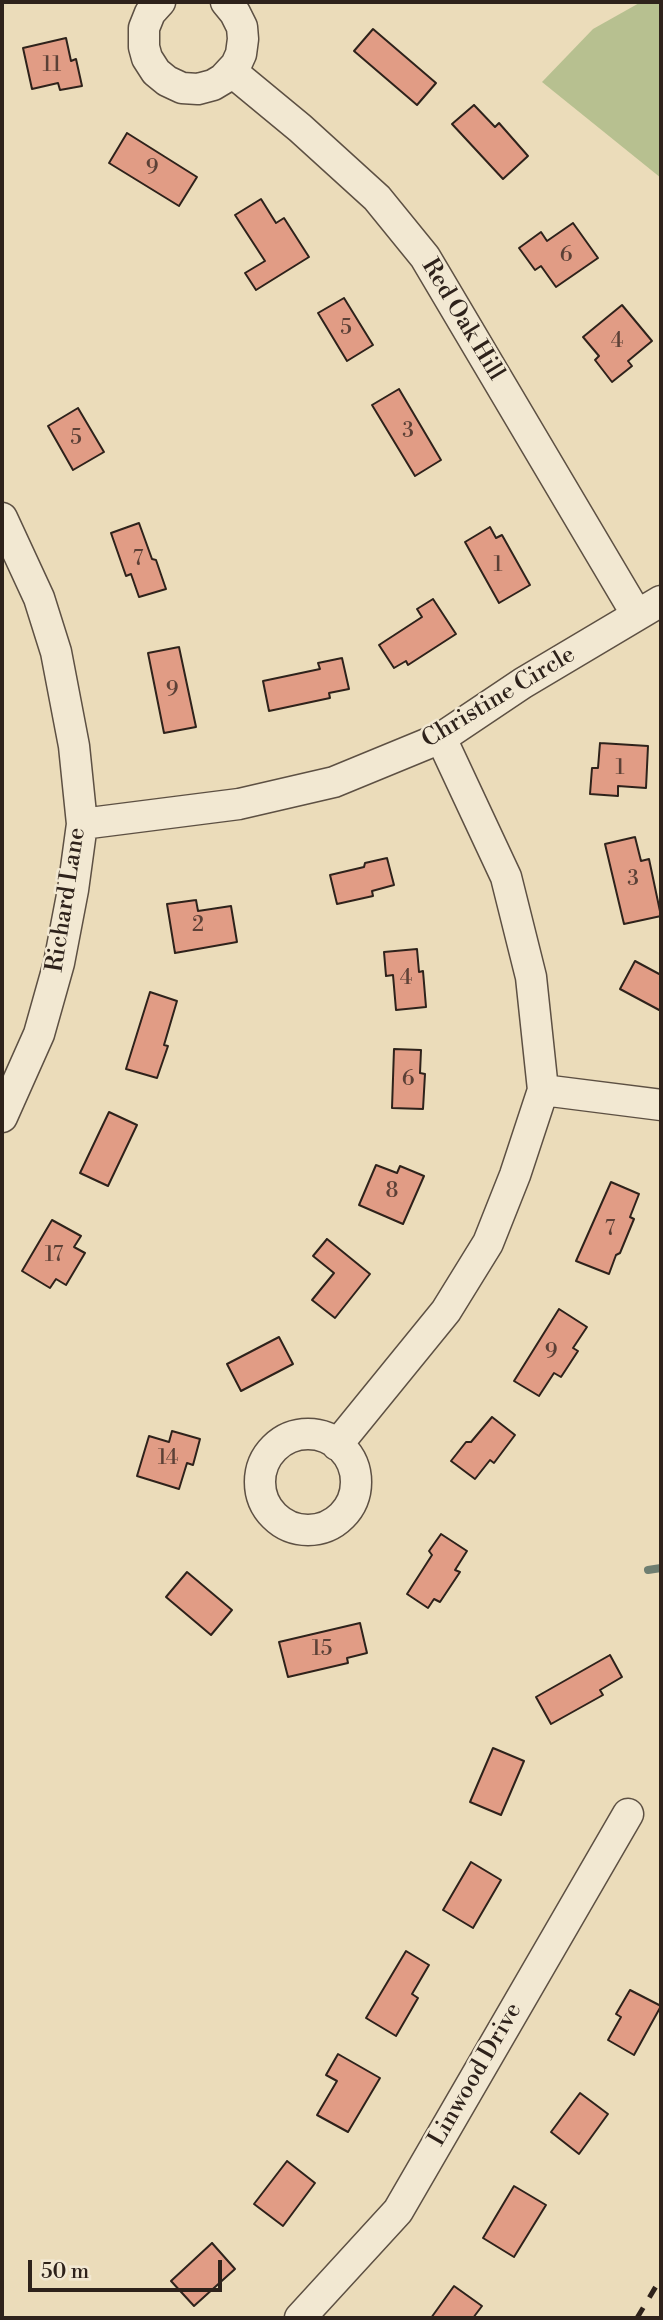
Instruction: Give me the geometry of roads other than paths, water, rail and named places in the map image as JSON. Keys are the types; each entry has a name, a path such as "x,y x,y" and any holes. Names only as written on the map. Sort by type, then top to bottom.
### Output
{"street":[{"path":"160,2 150,13 143,35 147,58 156,72 175,85 198,89 213,85 231,71 241,54 243,35 239,20 226,2"},
{"name":"Red Oak Hill","path":"231,71 300,128 377,198 425,257 649,608"},
{"name":"Richard Lane","path":"2,518 39,598 56,652 74,746 82,824 73,890 56,975 40,1034 2,1117"},
{"name":"Christine Circle","path":"82,824 239,804 334,782 441,738 523,684 649,608"},
{"path":"337,1445 446,1311 488,1243 515,1175 543,1090 531,977 506,877 441,738"},
{"path":"543,1090 661,1105"},
{"name":"Linwood Drive","path":"300,2318 398,2211 628,1814"}],"waterway":[{"path":"648,1570 661,1568"}],"railway":[{"path":"637,2318 661,2278"}]}
